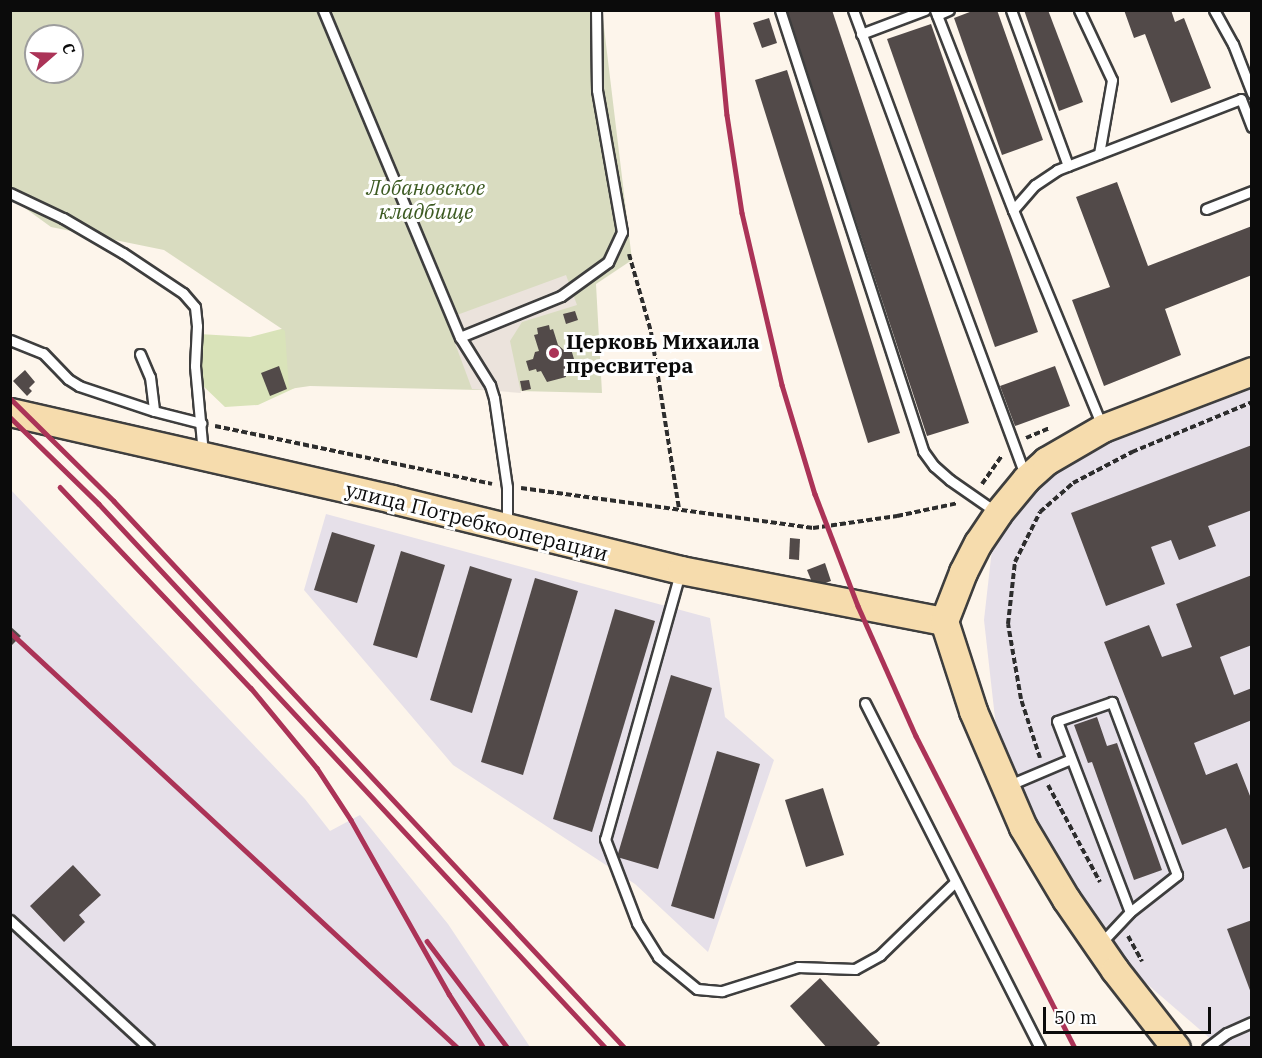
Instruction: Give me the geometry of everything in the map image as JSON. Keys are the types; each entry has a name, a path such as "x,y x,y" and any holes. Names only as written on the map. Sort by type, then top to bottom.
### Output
{"main road":[{"path":"1176,1047 1098,946 1060,890 1023,827 974,711 945,621 963,572 998,513 1026,479 1046,461 1102,428 1251,370"},
{"name":"улица Потребкооперации","path":"10,412 681,570 945,621"}],"lane":[{"path":"323,10 460,337 490,385 494,398 507,487 507,528"},
{"path":"460,337 561,296 608,262 622,232 597,90 596,10"},
{"path":"780,10 923,451 934,466 998,513"},
{"path":"854,10 1026,479"},
{"path":"861,34 925,10"},
{"path":"949,10 936,13 1102,428"},
{"path":"1011,10 1068,166"},
{"path":"1079,10 1112,80 1100,154"},
{"path":"1013,210 1025,194 1044,178 1068,166 1251,94 1233,44 1214,10"},
{"path":"1241,99 1251,127"},
{"path":"1206,209 1251,191"},
{"path":"10,193 63,218 183,293 195,307 197,326 195,366 204,456"},
{"path":"10,340 43,353 68,379 79,386 154,411 201,423"},
{"path":"141,354 150,377 154,411"},
{"path":"681,570 605,839 637,923 658,957 697,989 722,991 798,967 855,969 879,955 955,882"},
{"path":"1098,946 1130,912 1177,875 1112,702 1057,721 1130,912"},
{"path":"866,703 1040,1047"},
{"path":"1005,787 1071,759"},
{"path":"10,920 150,1047"},
{"path":"1207,1047 1227,1033 1251,1022"}],"path":[{"path":"622,232 651,332 679,509"},
{"path":"201,423 507,487 813,528 943,508 974,495 1013,443 1054,427"}],"shaded area":[{"path":"566,275 577,305 522,322 510,341 521,393 472,389 446,319"},
{"path":"1251,386 1251,1047 1220,1047 1125,965 1041,833 996,727 984,620 992,549 1037,488 1086,451"},
{"path":"10,489 305,799 330,831 360,815 448,924 530,1047 11,1047"},
{"path":"326,514 710,618 725,717 774,760 708,952 635,884 453,765 304,590"}],"green space":[{"name":"Лобановское кладбище","path":"11,11 602,11 632,260 596,284 602,393 310,386 289,389 285,331 164,250 51,227 11,198"},
{"path":"285,328 310,381 258,405 225,407 201,384 196,352 199,334 250,337"}],"building":[{"path":"786,10 832,10 969,423 927,436"},
{"path":"975,10 997,10 1043,140 1002,155 954,18"},
{"path":"1024,10 1048,10 1083,102 1059,111"},
{"path":"1124,10 1171,10 1175,22 1184,18 1211,88 1171,103 1145,34 1134,38"},
{"path":"769,18 777,43 762,48 753,23"},
{"path":"931,24 1038,332 995,347 887,39"},
{"path":"787,70 900,433 868,443 755,80"},
{"path":"1117,182 1148,266 1252,226 1252,275 1165,309 1181,355 1104,386 1072,300 1110,287 1076,197"},
{"path":"575,311 578,320 566,324 563,314"},
{"name":"Церковь Михаила пресвитера","path":"549,325 550,330 553,329 558,345 565,351 571,349 574,359 566,364 566,377 547,382 541,371 537,372 536,369 529,371 526,361 533,359 535,352 539,351 534,335 538,334 537,328"},
{"path":"279,366 287,389 270,396 261,373"},
{"path":"1055,366 1070,406 1015,426 1000,386"},
{"path":"25,370 35,382 29,388 32,391 27,396 13,381"},
{"path":"529,380 531,389 522,391 520,381"},
{"path":"1252,445 1252,510 1208,526 1216,546 1179,560 1171,540 1151,547 1165,584 1106,606 1071,513"},
{"path":"332,532 375,545 357,603 314,590"},
{"path":"790,538 800,539 799,560 789,559"},
{"path":"401,551 445,565 417,658 373,645"},
{"path":"825,563 831,581 814,587 807,570"},
{"path":"470,566 512,579 472,713 430,700"},
{"path":"1252,575 1252,645 1220,657 1234,695 1252,688 1252,720 1194,743 1206,775 1237,763 1252,801 1252,866 1243,869 1226,828 1182,845 1104,642 1149,625 1162,657 1192,647 1176,604"},
{"path":"535,578 578,591 523,775 481,762"},
{"path":"615,609 655,621 592,832 553,819"},
{"path":"10,626 21,636 10,647"},
{"path":"671,675 712,688 658,869 617,857"},
{"path":"1097,717 1107,746 1117,743 1162,870 1134,880 1092,762 1088,763 1074,725"},
{"path":"717,751 760,764 714,919 671,906"},
{"path":"823,788 844,855 806,867 785,800"},
{"path":"73,865 101,895 79,915 85,922 64,942 30,906"},
{"path":"1252,920 1252,993 1251,993 1227,929"},
{"path":"820,978 880,1043 874,1048 827,1048 790,1006"}],"railway":[{"path":"717,10 727,115 742,213 782,385 815,494 858,606 916,736 1075,1048"},
{"path":"10,398 114,501 625,1048"},
{"path":"10,417 99,504 606,1048"},
{"path":"60,487 251,688 317,768 351,820 449,994 484,1048"},
{"path":"10,632 458,1048"},
{"path":"427,941 508,1048"}],"place":[{"name":"Церковь Михаила пресвитера","path":"554,353"}]}
